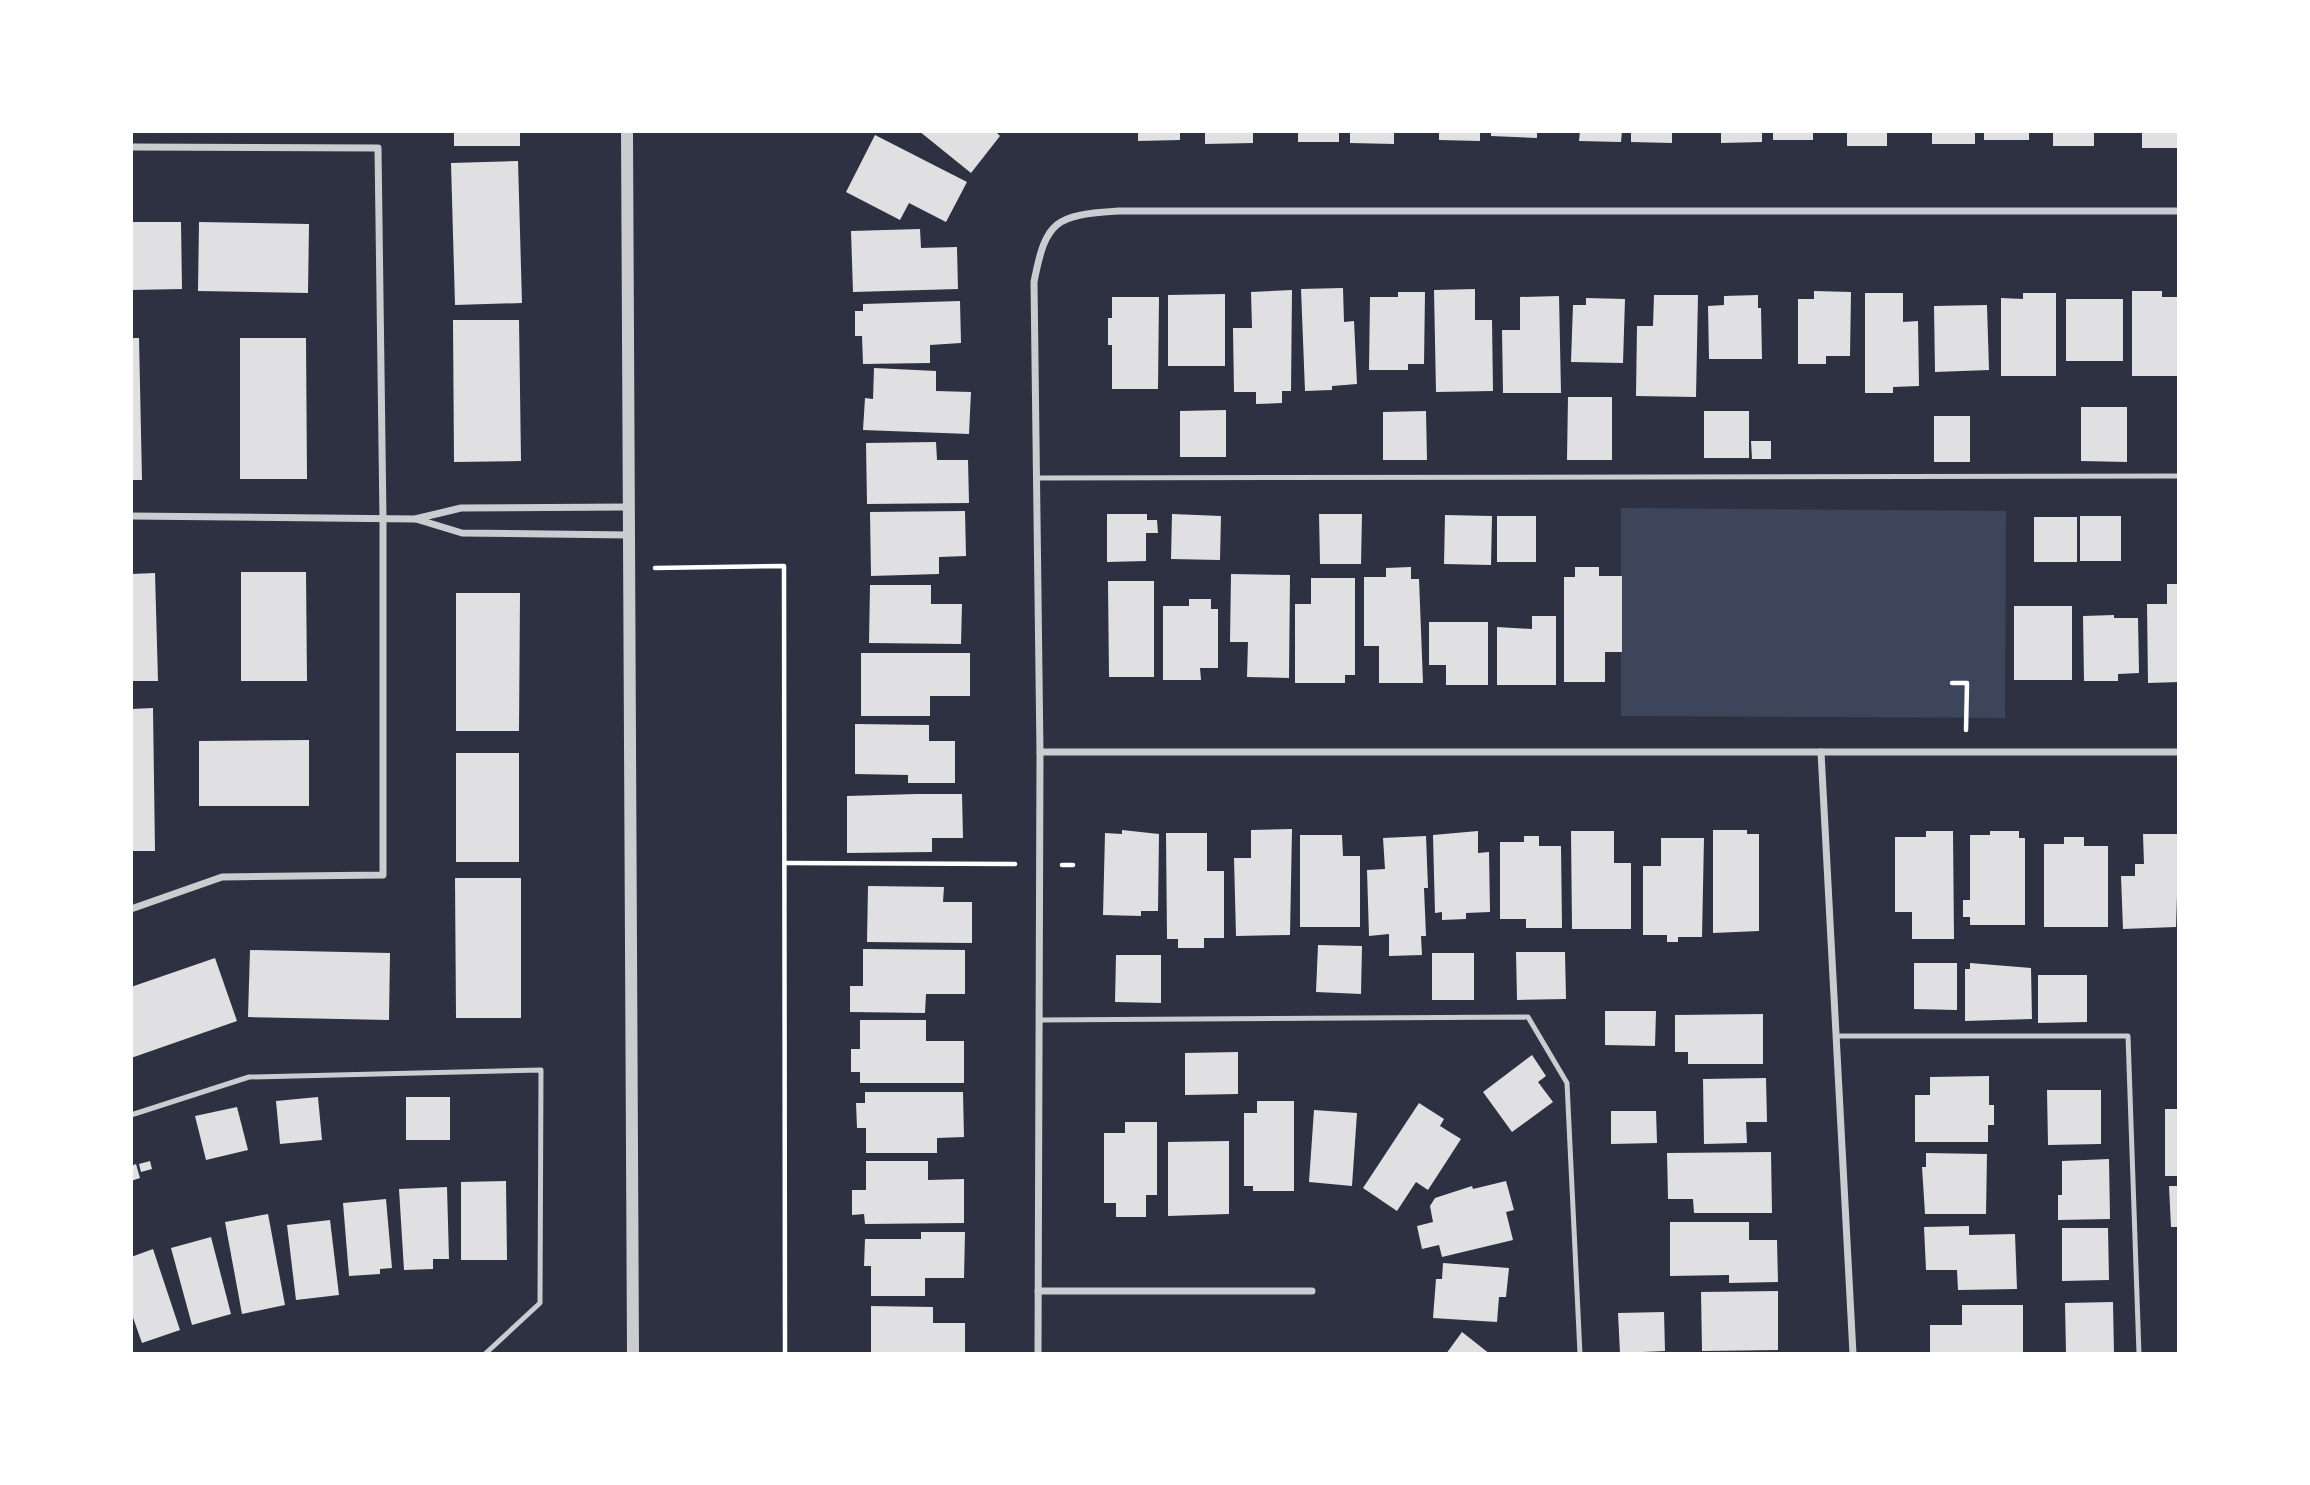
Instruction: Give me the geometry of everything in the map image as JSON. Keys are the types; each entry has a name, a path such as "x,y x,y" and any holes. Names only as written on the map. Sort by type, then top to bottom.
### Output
{"street":[{"path":"627,131 633,1354"},
{"path":"131,147 378,148 383,519 383,875 222,877 131,909"},
{"path":"1038,1354 1040,752 1034,282 1041,244 1053,225 1089,213 2179,211"},
{"path":"131,516 415,519 461,508 628,507"},
{"path":"415,519 462,533 629,535"},
{"path":"1040,752 2179,752"},
{"path":"1821,752 1853,1354"},
{"path":"1038,1291 1312,1291"}],"lane":[{"path":"1036,478 2179,476"},
{"path":"1039,1020 1528,1017 1567,1083 1580,1354"},
{"path":"1836,1036 2128,1036 2139,1354"},
{"path":"131,1115 249,1077 541,1070 540,1303 485,1354"}],"path":[{"path":"629,568 784,566 785,1354"},
{"path":"1952,683 1967,683 1965,752"},
{"path":"785,863 1005,864"}],"shaded area":[{"path":"1621,508 2006,511 2005,718 1621,716"}],"building":[{"path":"454,131 520,131 520,146 454,146"},
{"path":"919,131 995,131 1000,136 971,173"},
{"path":"1138,131 1180,131 1180,140 1138,141"},
{"path":"1205,131 1253,131 1253,143 1205,144"},
{"path":"1298,131 1339,131 1339,142 1298,142"},
{"path":"1350,131 1394,131 1394,144 1350,143"},
{"path":"1439,131 1480,131 1480,141 1439,140"},
{"path":"1491,131 1537,131 1537,138 1491,136"},
{"path":"1580,131 1622,131 1621,142 1579,141"},
{"path":"1631,131 1672,131 1672,143 1631,142"},
{"path":"1721,131 1762,131 1762,142 1721,143"},
{"path":"1773,131 1813,131 1813,140 1773,140"},
{"path":"1847,131 1887,131 1887,146 1847,146"},
{"path":"1932,131 1975,131 1975,144 1932,144"},
{"path":"1984,131 2029,131 2029,140 1984,140"},
{"path":"2053,131 2094,131 2094,146 2053,146"},
{"path":"2142,131 2179,131 2179,148 2142,148"},
{"path":"875,135 967,182 946,222 909,203 900,220 846,192"},
{"path":"518,161 522,303 455,305 451,163"},
{"path":"131,222 181,222 182,289 131,290"},
{"path":"199,222 309,224 308,293 198,291"},
{"path":"920,229 921,248 957,247 958,289 853,292 851,231"},
{"path":"1343,288 1344,322 1354,321 1357,384 1332,386 1332,390 1305,391 1301,289"},
{"path":"1475,289 1475,320 1492,320 1493,391 1436,392 1434,290"},
{"path":"1292,290 1291,391 1282,391 1282,403 1256,404 1256,392 1234,392 1233,328 1252,328 1251,292"},
{"path":"1814,291 1851,292 1850,356 1826,356 1826,364 1798,364 1798,299 1814,299"},
{"path":"2132,291 2162,291 2162,297 2179,297 2179,376 2132,376"},
{"path":"1398,292 1425,292 1424,364 1408,364 1408,370 1369,370 1370,297 1398,297"},
{"path":"1865,293 1903,293 1903,322 1918,321 1919,386 1893,387 1893,393 1865,393"},
{"path":"2023,293 2056,293 2056,376 2001,376 2001,298 2023,299"},
{"path":"1225,294 1225,366 1168,366 1168,295"},
{"path":"1654,295 1698,295 1696,397 1636,396 1637,326 1653,326"},
{"path":"1758,295 1758,308 1761,308 1762,359 1709,359 1708,306 1724,305 1724,296"},
{"path":"1559,296 1561,393 1503,393 1502,330 1520,330 1520,297"},
{"path":"1112,297 1159,297 1158,389 1112,389 1112,345 1108,345 1108,318 1112,318"},
{"path":"1586,298 1625,299 1623,363 1571,362 1573,305 1586,305"},
{"path":"2066,299 2123,299 2123,361 2066,361"},
{"path":"960,301 961,343 930,345 930,363 863,364 862,336 855,336 855,311 863,311 863,304"},
{"path":"1987,305 1989,370 1935,372 1934,306"},
{"path":"453,320 519,320 521,461 454,462"},
{"path":"131,338 139,338 142,480 131,480"},
{"path":"240,338 306,338 307,479 240,479"},
{"path":"874,368 936,371 936,391 971,392 969,434 863,430 865,398 873,399"},
{"path":"1568,397 1612,397 1612,460 1567,460"},
{"path":"2081,407 2127,407 2127,462 2081,461"},
{"path":"1226,410 1226,457 1180,457 1180,411"},
{"path":"1426,411 1427,460 1383,460 1383,412"},
{"path":"1704,411 1749,411 1749,458 1704,458"},
{"path":"1934,416 1970,416 1970,462 1934,462"},
{"path":"1751,441 1771,441 1771,459 1752,459"},
{"path":"936,442 937,460 968,460 969,503 867,504 866,443"},
{"path":"965,511 966,556 939,557 939,574 871,576 870,512"},
{"path":"1107,514 1147,514 1147,520 1157,520 1158,533 1146,533 1146,561 1107,562"},
{"path":"1172,514 1221,516 1220,560 1171,559"},
{"path":"1319,514 1362,514 1361,564 1320,564"},
{"path":"1445,515 1492,516 1491,565 1444,564"},
{"path":"1497,516 1536,516 1536,562 1497,562"},
{"path":"2080,516 2121,516 2121,561 2080,561"},
{"path":"2034,517 2077,517 2077,562 2034,562"},
{"path":"1411,567 1411,579 1419,579 1423,683 1379,683 1379,646 1364,646 1364,577 1386,577 1386,568"},
{"path":"1575,567 1599,567 1599,576 1622,576 1622,652 1605,652 1605,682 1564,682 1564,577 1575,577"},
{"path":"241,572 306,572 307,681 241,681"},
{"path":"155,573 158,681 131,681 131,574"},
{"path":"1231,574 1290,575 1289,678 1247,677 1248,642 1230,642"},
{"path":"1311,578 1355,578 1355,675 1345,675 1345,683 1295,683 1295,604 1311,604"},
{"path":"1108,581 1154,581 1154,677 1109,677"},
{"path":"2167,584 2179,584 2179,682 2148,683 2147,604 2167,604"},
{"path":"870,585 931,585 931,604 962,604 961,644 869,643"},
{"path":"456,593 520,593 519,731 456,731"},
{"path":"1189,599 1211,599 1211,609 1218,609 1218,668 1200,668 1201,680 1163,680 1163,606 1189,606"},
{"path":"2014,606 2072,606 2072,680 2014,680"},
{"path":"2114,615 2114,618 2138,618 2139,673 2118,674 2118,681 2084,681 2083,616"},
{"path":"1532,616 1556,616 1556,685 1497,685 1497,627 1532,629"},
{"path":"1429,622 1488,622 1488,685 1446,685 1446,665 1429,665"},
{"path":"861,653 970,653 970,696 930,696 930,716 861,716"},
{"path":"153,708 155,851 131,851 131,709"},
{"path":"855,724 929,725 929,741 955,741 955,783 908,783 908,775 855,774"},
{"path":"309,740 309,806 199,806 199,741"},
{"path":"456,753 519,753 519,862 456,862"},
{"path":"962,794 963,838 932,838 932,852 847,853 847,796"},
{"path":"1292,829 1290,935 1236,936 1234,858 1251,858 1251,830"},
{"path":"1122,830 1159,834 1158,911 1141,911 1141,916 1103,915 1105,833 1122,834"},
{"path":"1713,830 1747,830 1747,834 1759,834 1759,931 1713,933"},
{"path":"1478,831 1478,853 1489,852 1490,912 1466,913 1466,919 1442,920 1442,912 1435,913 1433,835"},
{"path":"1571,831 1614,831 1614,863 1631,863 1631,929 1572,929"},
{"path":"1926,831 1953,831 1954,939 1912,939 1912,912 1895,912 1895,837 1926,837"},
{"path":"1990,831 2019,831 2019,838 2025,838 2025,925 1970,925 1970,917 1963,917 1963,900 1970,900 1970,835 1990,835"},
{"path":"1166,833 1207,833 1207,871 1224,871 1224,938 1204,938 1204,948 1178,948 1178,939 1167,939"},
{"path":"2143,834 2179,834 2176,927 2123,929 2121,876 2135,876 2135,864 2144,864"},
{"path":"1300,835 1342,835 1343,856 1360,856 1360,927 1300,927"},
{"path":"1426,836 1428,888 1424,888 1426,936 1421,936 1422,955 1389,956 1389,934 1369,936 1367,870 1385,869 1383,838"},
{"path":"1524,836 1539,836 1539,846 1561,846 1562,928 1526,928 1526,919 1500,919 1500,842 1524,842"},
{"path":"2064,837 2084,837 2084,846 2108,846 2108,927 2044,927 2044,844 2064,844"},
{"path":"1661,838 1704,838 1702,937 1678,937 1678,942 1667,942 1667,935 1643,935 1643,866 1661,866"},
{"path":"455,878 521,878 521,1018 456,1018"},
{"path":"868,886 944,887 943,902 972,902 972,943 867,942"},
{"path":"1318,945 1362,946 1361,994 1316,992"},
{"path":"863,949 965,950 965,994 926,994 925,1013 850,1012 850,986 863,986"},
{"path":"250,950 390,953 389,1020 248,1017"},
{"path":"1516,952 1565,952 1566,999 1517,1000"},
{"path":"1432,953 1474,953 1474,1000 1432,1000"},
{"path":"1116,955 1161,955 1161,1003 1115,1002"},
{"path":"215,958 237,1021 131,1058 131,987"},
{"path":"1914,963 1957,963 1957,1010 1914,1009"},
{"path":"1970,963 2031,968 2032,1019 1965,1021 1965,969 1970,969"},
{"path":"2038,975 2087,975 2087,1022 2038,1023"},
{"path":"1605,1011 1656,1011 1655,1046 1605,1045"},
{"path":"1763,1014 1763,1064 1688,1064 1688,1052 1675,1052 1675,1015"},
{"path":"860,1020 926,1020 926,1041 964,1041 964,1083 860,1083 860,1072 851,1072 851,1049 860,1049"},
{"path":"1238,1052 1238,1094 1185,1095 1185,1053"},
{"path":"1532,1055 1546,1076 1538,1082 1553,1102 1512,1132 1483,1092"},
{"path":"1989,1076 1989,1105 1994,1105 1994,1125 1988,1125 1988,1142 1915,1142 1915,1095 1930,1095 1930,1077"},
{"path":"1766,1078 1767,1122 1746,1122 1747,1143 1704,1144 1703,1079"},
{"path":"2047,1090 2101,1090 2101,1144 2048,1145"},
{"path":"865,1092 963,1092 964,1137 937,1138 937,1153 866,1153 866,1128 857,1128 856,1103 865,1103"},
{"path":"318,1097 322,1140 280,1144 276,1101"},
{"path":"406,1097 450,1097 450,1140 406,1140"},
{"path":"1257,1101 1294,1101 1294,1191 1253,1191 1253,1186 1244,1186 1244,1113 1257,1113"},
{"path":"1419,1103 1444,1119 1440,1126 1461,1139 1428,1190 1416,1182 1397,1211 1363,1188"},
{"path":"237,1107 248,1150 206,1160 195,1116"},
{"path":"2165,1109 2179,1109 2179,1176 2165,1176"},
{"path":"1314,1110 1357,1113 1352,1186 1309,1182"},
{"path":"1611,1111 1656,1111 1657,1143 1611,1144"},
{"path":"1125,1122 1157,1122 1157,1195 1146,1195 1146,1217 1116,1217 1116,1203 1104,1203 1104,1133 1125,1133"},
{"path":"1229,1141 1229,1214 1168,1216 1168,1142"},
{"path":"1771,1152 1772,1213 1694,1213 1693,1199 1668,1199 1667,1153"},
{"path":"1926,1153 1987,1154 1986,1214 1925,1214 1922,1167 1926,1167"},
{"path":"2109,1159 2110,1219 2058,1220 2058,1195 2062,1195 2062,1161"},
{"path":"150,1161 152,1169 141,1172 139,1164"},
{"path":"866,1161 928,1161 928,1180 964,1179 964,1223 865,1224 864,1214 852,1215 852,1190 866,1190"},
{"path":"136,1164 140,1178 131,1181 131,1166"},
{"path":"506,1181 507,1260 461,1260 461,1182"},
{"path":"1506,1181 1514,1210 1506,1212 1513,1240 1442,1257 1439,1245 1422,1249 1417,1226 1433,1222 1430,1206 1435,1198 1472,1186 1473,1189"},
{"path":"2169,1186 2179,1186 2179,1227 2171,1227"},
{"path":"447,1187 449,1259 433,1259 433,1269 404,1270 399,1189"},
{"path":"386,1199 392,1268 380,1269 380,1274 349,1276 343,1203"},
{"path":"268,1214 285,1305 242,1314 225,1222"},
{"path":"330,1220 339,1295 296,1300 287,1225"},
{"path":"1670,1222 1749,1222 1749,1240 1777,1240 1778,1282 1729,1283 1729,1275 1670,1276"},
{"path":"1969,1226 1969,1235 2015,1234 2017,1289 1958,1290 1957,1270 1926,1270 1924,1227"},
{"path":"2062,1228 2108,1228 2109,1280 2062,1281"},
{"path":"921,1232 965,1232 964,1278 925,1278 925,1296 871,1296 871,1266 864,1266 865,1239 921,1239"},
{"path":"211,1237 231,1314 192,1325 171,1248"},
{"path":"153,1249 180,1330 142,1343 131,1312 131,1257"},
{"path":"1443,1263 1509,1268 1506,1297 1499,1297 1497,1322 1433,1318 1436,1279 1442,1279"},
{"path":"1778,1291 1778,1350 1702,1351 1701,1292"},
{"path":"2113,1302 2114,1354 2066,1354 2065,1303"},
{"path":"1962,1305 2023,1305 2023,1354 1930,1354 1930,1325 1962,1325"},
{"path":"871,1306 933,1307 933,1323 965,1323 965,1354 871,1354"},
{"path":"1664,1312 1665,1351 1620,1353 1618,1313"},
{"path":"1462,1332 1490,1354 1446,1354"}]}
